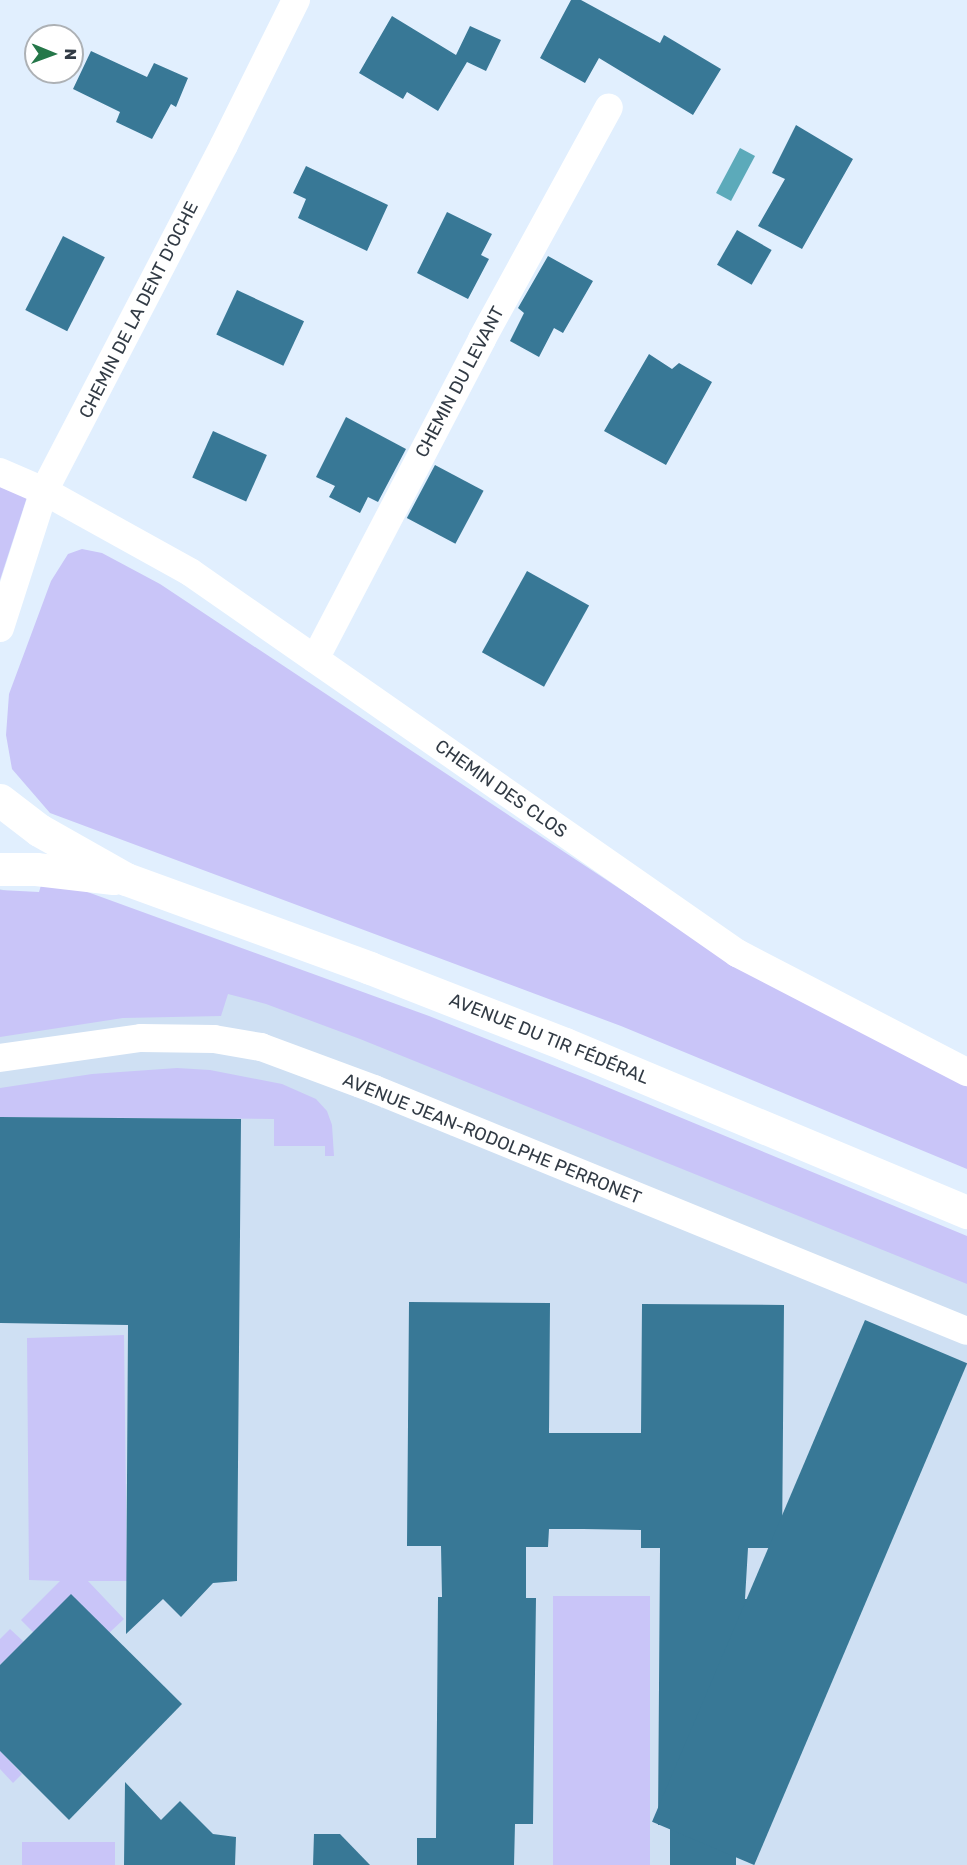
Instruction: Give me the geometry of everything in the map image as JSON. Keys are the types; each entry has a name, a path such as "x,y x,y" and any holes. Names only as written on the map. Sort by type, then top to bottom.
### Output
{"main road":[{"name":"AVENUE DU TIR FÉDÉRAL","path":"0,800 39,830 126,879 370,968 565,1044 967,1212"},
{"name":"AVENUE DU TIR FÉDÉRAL","path":"0,869 36,869 126,879"}],"street":[{"name":"CHEMIN DE LA DENT D'OCHE","path":"0,628 44,491 224,145 296,0"},
{"name":"CHEMIN DU LEVANT","path":"315,659 482,339 609,107"},
{"name":"CHEMIN DES CLOS","path":"0,472 44,491 190,572 737,953 967,1072"},
{"name":"AVENUE JEAN-RODOLPHE PERRONET","path":"0,1058 141,1038 214,1039 261,1047 374,1089 967,1330"}],"shaded area":[{"path":"0,483 28,494 0,580"},
{"path":"82,549 102,553 160,584 673,924 967,1086 967,1169 621,1026 50,813 12,769 6,735 9,694 51,581 68,554"},
{"path":"42,882 71,886 429,1016 967,1236 967,1284 360,1039 266,1004 228,994 221,1016 123,1018 0,1037 0,890 39,892"},
{"path":"0,889 249,965 967,1245 967,1865 0,1865"},
{"path":"177,1068 210,1070 282,1084 316,1099 327,1111 332,1125 334,1156 325,1156 325,1146 274,1146 274,1119 0,1117 0,1088 92,1074"},
{"path":"124,1335 127,1581 88,1581 124,1619 109,1633 33,1632 21,1620 60,1581 29,1580 27,1338"},
{"path":"553,1596 650,1596 650,1865 553,1865"},
{"path":"10,1629 24,1642 0,1665 0,1639"},
{"path":"0,1751 22,1774 13,1783 0,1769"},
{"path":"22,1842 115,1842 115,1865 22,1865"}],"water":[{"path":"740,148 755,156 731,201 716,193"}],"building":[{"path":"571,0 581,0 660,43 664,35 721,69 693,115 599,58 585,83 540,58"},
{"path":"392,16 456,55 470,26 501,40 486,71 467,62 438,111 407,92 403,99 359,73"},
{"path":"91,51 147,77 154,63 188,78 176,107 171,104 152,139 116,122 120,112 73,89 75,84 84,84 84,66"},
{"path":"796,125 853,159 802,249 758,226 785,179 772,173"},
{"path":"306,166 388,205 367,251 298,218 306,199 293,193"},
{"path":"447,212 492,234 481,255 489,259 468,299 417,273"},
{"path":"737,230 772,250 752,285 717,265"},
{"path":"63,236 105,257 67,331 25,310"},
{"path":"548,256 593,281 563,333 554,328 539,357 510,341 524,313 518,308"},
{"path":"237,290 304,321 283,366 216,334"},
{"path":"649,354 672,369 679,363 712,382 666,465 604,431"},
{"path":"346,417 406,449 378,502 368,497 360,513 329,497 335,486 316,477"},
{"path":"213,431 267,455 246,502 192,478"},
{"path":"435,465 484,491 455,544 407,518"},
{"path":"527,571 589,605 544,687 482,652"},
{"path":"0,1117 241,1119 237,1581 213,1583 181,1617 163,1599 126,1634 128,1325 0,1323"},
{"path":"409,1302 550,1303 549,1433 641,1433 642,1304 784,1305 782,1548 748,1548 745,1599 756,1599 755,1825 736,1826 736,1865 670,1865 670,1825 658,1825 660,1548 641,1548 641,1530 549,1529 548,1547 526,1547 526,1598 536,1598 533,1824 515,1824 514,1865 417,1865 417,1838 436,1838 438,1597 442,1597 441,1546 407,1546"},
{"path":"865,1320 967,1364 754,1865 652,1822"},
{"path":"71,1594 182,1704 69,1820 0,1751 0,1665"},
{"path":"125,1782 161,1820 180,1801 213,1834 236,1837 235,1865 124,1865"},
{"path":"314,1834 340,1834 370,1865 313,1865"}]}
